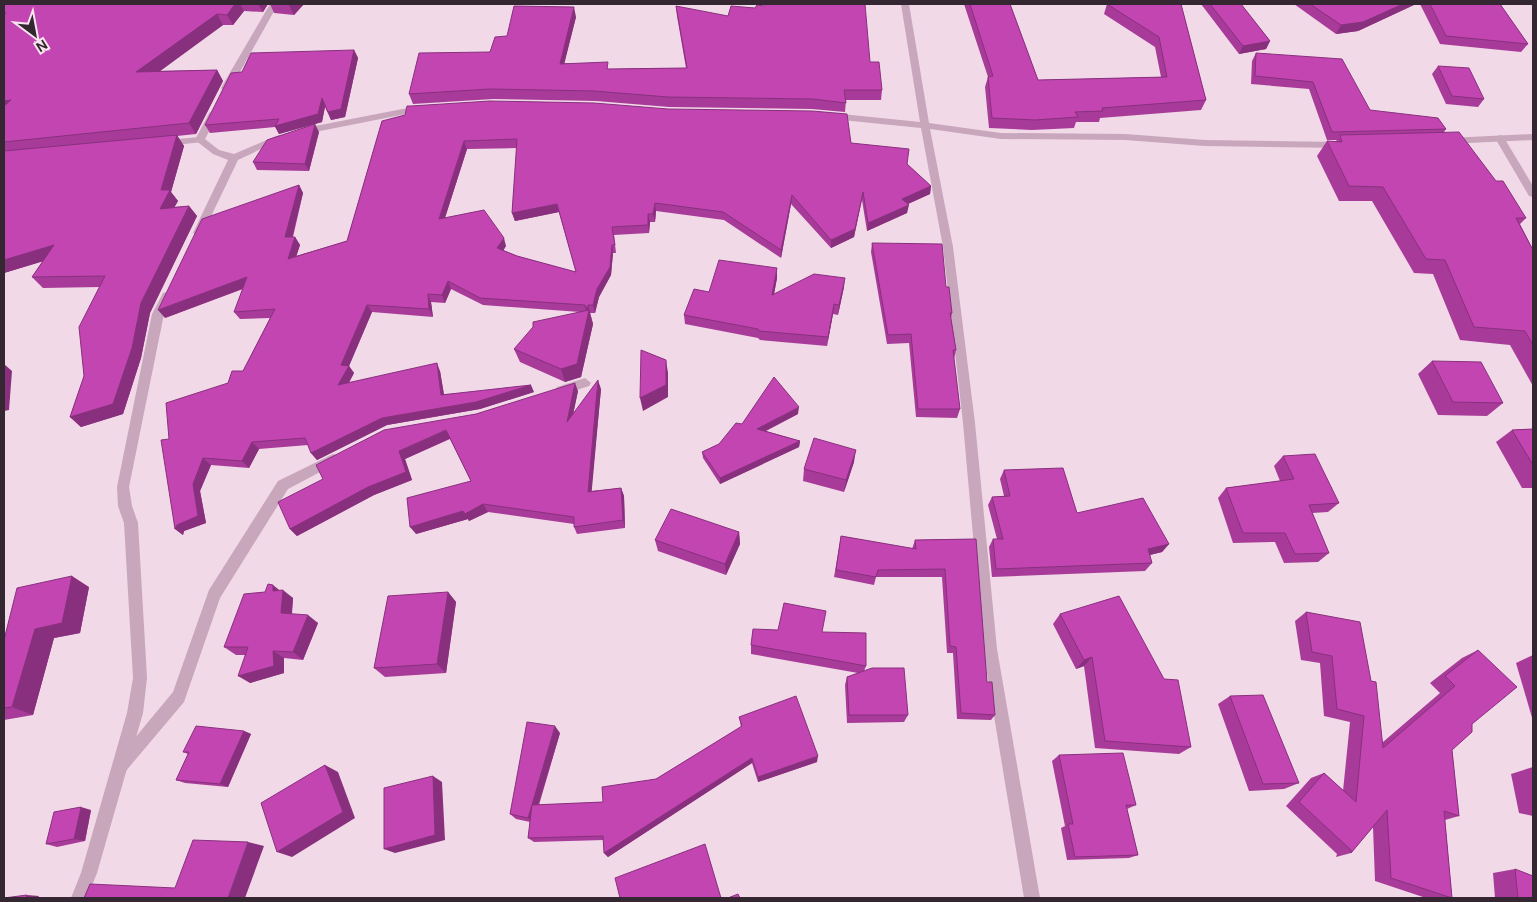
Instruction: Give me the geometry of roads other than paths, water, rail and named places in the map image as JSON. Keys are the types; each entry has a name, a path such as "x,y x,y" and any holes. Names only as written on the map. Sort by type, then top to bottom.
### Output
{"street":[{"path":"200,140 235,69 274,4"},
{"path":"905,4 925,126 948,247 969,423 990,649 1032,898"},
{"path":"192,245 234,158 251,149 308,129 414,109 434,108"},
{"path":"822,115 1001,136 1125,137 1236,144 1354,145"},
{"path":"1442,141 1533,137"},
{"path":"1500,138 1533,194"},
{"path":"151,145 200,140 216,152 234,158"},
{"path":"79,898 89,873 135,713 140,678 131,523 125,506 123,487 158,314 171,288"},
{"path":"547,395 584,382"},
{"path":"119,769 179,698 214,595 283,485 344,454"}]}
